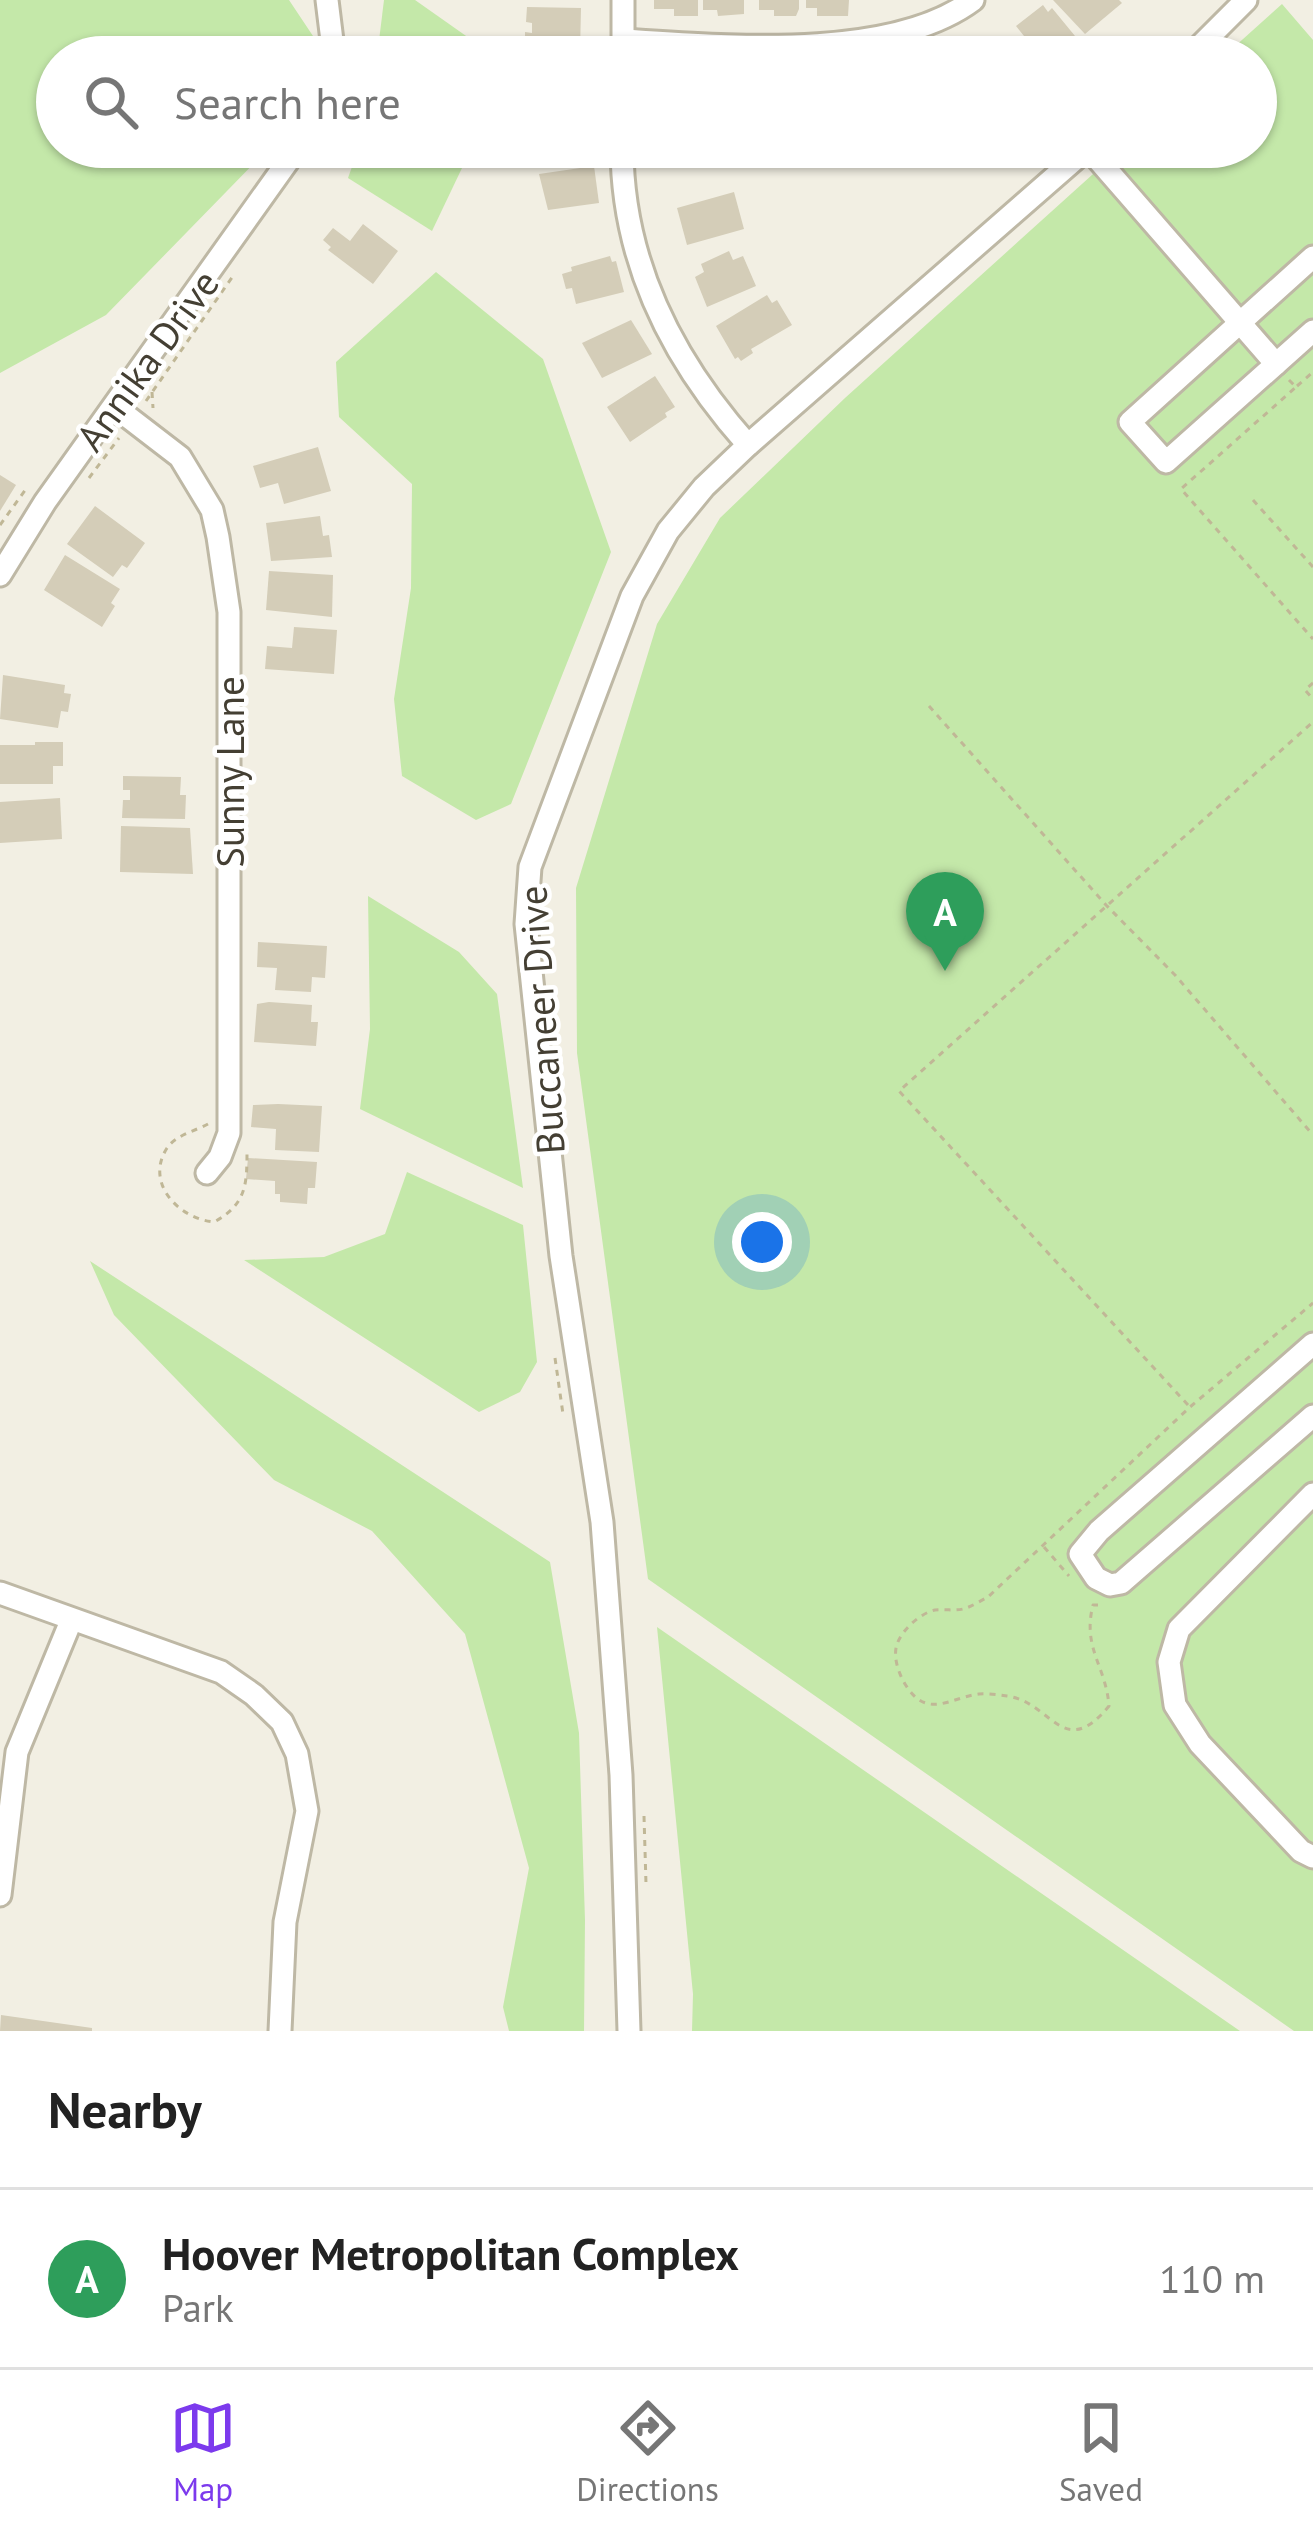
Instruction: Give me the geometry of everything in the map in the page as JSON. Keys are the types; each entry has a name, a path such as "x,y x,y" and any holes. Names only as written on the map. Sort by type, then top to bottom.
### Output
{"street":[{"path":"327,0 331,36"},
{"path":"623,0 623,36"},
{"path":"871,36 911,30 973,0"},
{"path":"1211,36 1246,0"},
{"name":"Annika Drive","path":"0,575 45,502 283,168"},
{"path":"625,168 635,248 660,321 694,376 748,445"},
{"name":"Buccaneer Drive","path":"629,2031 621,1775 602,1522 559,1232 526,924 530,867 632,596 668,531 704,487 748,445 1065,168"},
{"path":"1105,168 1276,364"},
{"path":"1313,257 1130,422 1166,463 1313,332"},
{"name":"Sunny Lane","path":"115,407 180,457 200,485 212,510 230,612 230,1133 207,1173"},
{"path":"1313,1344 1099,1531 1080,1554 1085,1566 1110,1585 1121,1582 1313,1416"},
{"path":"1313,1494 1179,1629 1169,1662 1175,1705 1200,1744 1301,1851 1313,1857"},
{"path":"0,1594 221,1672 282,1722 297,1754 307,1811 285,1922 280,2031"},
{"path":"0,1895 17,1752 71,1621"}],"path":[{"path":"1296,387 1313,372"},
{"path":"1253,500 1313,567"},
{"path":"1307,561 1313,556"},
{"path":"1313,683 1305,690 1313,699"},
{"path":"929,706 1106,905 1175,975 1313,1135"},
{"path":"1190,1407 899,1091 1313,722"},
{"path":"554,1357 565,1425"},
{"path":"643,1805 646,1884"}],"green space":[{"path":"0,0 289,0 313,36 36,36 36,168 250,168 106,315 0,373"},
{"path":"384,0 415,0 466,36 380,36"},
{"path":"1282,4 1313,40 1313,2031 1294,2031 648,1579 577,1053 576,888 657,624 720,518 1100,168 1277,168 1277,36 1246,36"},
{"path":"352,168 462,168 432,231 348,178"},
{"path":"436,272 543,359 611,552 511,804 476,820 402,776 394,699 411,588 412,484 339,417 336,362"},
{"path":"368,896 459,952 497,994 523,1188 360,1109 370,1029"},
{"path":"407,1172 523,1225 537,1362 520,1392 479,1412 244,1260 324,1257 385,1234"},
{"path":"90,1261 550,1562 579,1733 584,2031 509,2031 503,2007 529,1868 465,1634 372,1531 274,1480 114,1315"},
{"path":"657,1627 1240,2031 692,2031 693,1994"}],"building":[{"path":"654,0 698,0 698,16 674,16 674,9 654,9"},
{"path":"703,0 744,0 744,14 718,16 717,10 703,10"},
{"path":"759,0 799,0 799,9 796,16 774,16 774,10 759,10"},
{"path":"806,0 849,0 848,16 817,16 817,8 806,8"},
{"path":"1053,0 1119,0 1122,3 1085,34"},
{"path":"1043,5 1048,12 1052,8 1075,36 1024,36 1016,26"},
{"path":"527,7 581,8 580,36 525,36 525,32 532,33 532,23 526,22"},
{"path":"594,168 599,203 548,210 539,174"},
{"path":"734,192 744,229 687,245 677,208"},
{"path":"363,224 398,251 373,284 328,250 331,247 323,240 333,228 350,241"},
{"path":"729,251 733,260 743,256 756,286 707,307 695,277 704,272 701,264"},
{"path":"610,256 616,261 624,292 576,304 562,274"},
{"path":"767,295 772,303 777,300 792,325 751,349 753,353 741,361 735,359 716,326"},
{"path":"631,320 652,354 602,378 582,343"},
{"path":"655,376 675,407 630,442 607,407"},
{"path":"318,447 331,491 284,504 278,483 260,488 253,466"},
{"path":"0,475 16,485 0,511"},
{"path":"95,506 145,543 127,568 122,565 113,577 67,544"},
{"path":"320,516 332,557 271,561 266,523"},
{"path":"65,555 120,589 102,627 44,590"},
{"path":"269,571 333,575 332,617 266,610"},
{"path":"294,627 337,630 334,674 265,669 267,646 292,648"},
{"path":"3,675 65,685 64,693 71,694 68,712 61,711 58,728 0,719"},
{"path":"63,742 63,766 53,766 53,784 0,784 0,745"},
{"path":"123,776 181,777 185,819 122,818 123,800 130,800 130,790 123,790"},
{"path":"60,798 62,839 0,843 0,802"},
{"path":"121,826 190,828 193,874 120,872"},
{"path":"258,942 327,946 325,978 312,977 311,992 275,990 277,968 257,967"},
{"path":"257,1004 312,1005 311,1022 318,1022 316,1046 254,1042"},
{"path":"253,1105 322,1106 319,1152 275,1150 276,1129 251,1127"},
{"path":"248,1158 317,1162 315,1188 308,1188 307,1204 280,1202 275,1181 246,1179"},
{"path":"1,2015 92,2028 92,2031 0,2031"}],"place":[{"name":"Hoover Metropolitan Complex","path":"945,971"}]}
